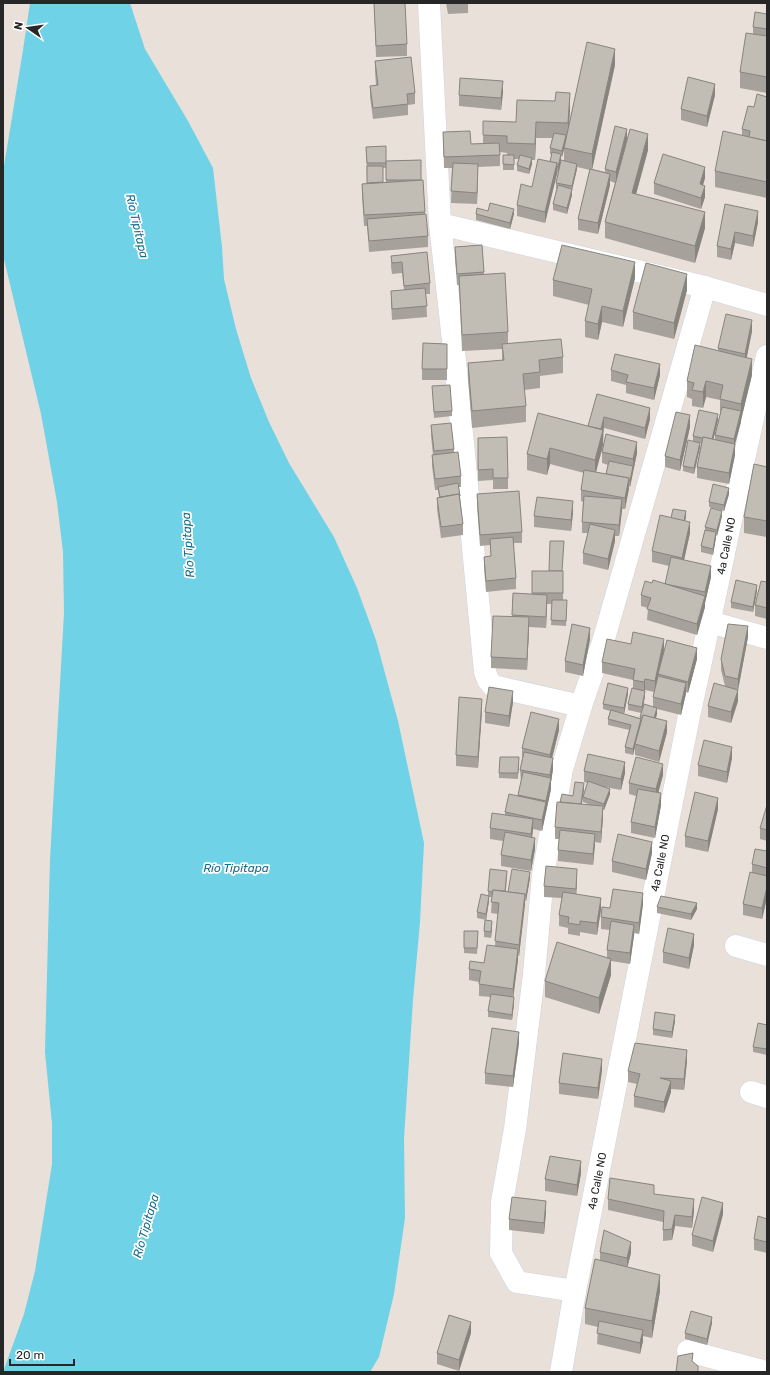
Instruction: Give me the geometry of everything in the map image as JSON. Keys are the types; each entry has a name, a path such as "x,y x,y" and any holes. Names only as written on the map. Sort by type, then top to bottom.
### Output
{"street":[{"path":"429,3 440,224 484,656 488,680 493,686 581,706"},
{"path":"440,224 705,287 767,305"},
{"path":"575,1291 517,1282 501,1253 502,1202 515,1128 532,990 543,875 562,769 581,706 603,642 705,287"},
{"name":"4a Calle NO","path":"561,1372 575,1291 689,716 710,622 752,464 767,356"},
{"path":"710,622 767,638"},
{"path":"736,946 767,955"},
{"path":"688,1351 766,1372"}],"water":[{"name":"Río Tipitapa","path":"30,3 130,3 145,49 188,121 213,168 224,279 236,329 251,378 269,422 289,463 334,537 357,588 376,640 398,721 424,843 420,922 413,1000 404,1138 405,1218 394,1294 379,1357 370,1372 3,1372 24,1314 35,1271 52,1164 52,1124 45,1052 50,859 64,613 63,552 57,502 41,414 3,255 3,172"}],"building":[{"path":"374,3 405,3 407,44 376,46"},
{"path":"755,12 767,14 767,29 753,27"},
{"path":"746,33 767,36 767,77 740,72"},
{"path":"587,42 615,49 592,154 564,148"},
{"path":"411,57 415,93 407,94 408,104 373,108 370,86 378,85 375,61"},
{"path":"688,77 715,84 707,116 681,109"},
{"path":"460,78 503,81 501,98 459,95"},
{"path":"556,92 570,93 568,123 536,122 535,144 507,143 507,136 483,135 483,121 516,122 517,100 555,101"},
{"path":"757,94 767,97 767,141 749,137 750,131 742,129 748,106 754,107"},
{"path":"615,126 627,129 616,172 605,169"},
{"path":"630,129 648,134 632,193 705,212 695,246 605,222"},
{"path":"470,131 471,144 499,143 500,155 444,157 443,132"},
{"path":"723,131 767,141 767,182 715,171"},
{"path":"554,133 566,135 562,151 550,148"},
{"path":"386,146 386,163 367,163 366,147"},
{"path":"552,152 561,154 558,167 557,163 550,162"},
{"path":"663,154 705,167 700,184 705,186 701,198 654,183"},
{"path":"503,155 514,155 514,165 503,164"},
{"path":"520,155 532,158 529,169 517,165"},
{"path":"538,159 557,163 545,212 517,205 521,184 532,187"},
{"path":"421,160 421,180 386,180 386,161"},
{"path":"561,160 577,164 572,186 556,183"},
{"path":"453,163 478,164 477,193 451,191"},
{"path":"367,166 383,166 383,182 367,183"},
{"path":"590,169 610,174 598,223 578,219"},
{"path":"423,180 425,212 364,215 362,184"},
{"path":"558,185 572,189 567,208 553,204"},
{"path":"490,203 514,209 510,223 476,214 477,208 488,211"},
{"path":"725,204 758,211 753,236 735,232 731,249 717,246"},
{"path":"426,214 428,236 369,241 367,219"},
{"path":"482,245 484,272 457,274 455,247"},
{"path":"562,245 635,262 623,311 602,306 598,324 585,321 592,289 553,280"},
{"path":"427,252 430,283 404,286 402,262 392,263 391,256"},
{"path":"646,263 687,274 674,323 633,312"},
{"path":"505,273 508,332 462,335 459,276"},
{"path":"425,288 427,306 392,309 391,291"},
{"path":"726,314 752,320 745,354 718,348"},
{"path":"561,339 563,357 539,360 540,372 523,374 526,406 472,411 468,363 504,360 502,344"},
{"path":"423,343 447,344 447,369 422,369"},
{"path":"695,345 752,359 741,404 720,399 723,385 706,381 703,392 692,390 694,383 687,381"},
{"path":"615,354 660,364 654,388 626,382 628,375 611,370"},
{"path":"450,385 452,411 434,412 432,386"},
{"path":"597,394 650,408 645,428 604,417 601,429 588,426"},
{"path":"722,407 741,411 734,439 715,435"},
{"path":"699,410 718,414 712,439 693,436"},
{"path":"676,412 690,415 680,460 665,456"},
{"path":"538,413 603,430 595,460 550,448 547,459 527,454"},
{"path":"451,423 454,449 434,451 431,425"},
{"path":"606,434 637,442 633,459 602,452"},
{"path":"507,437 508,478 493,478 493,469 478,470 478,438"},
{"path":"703,437 735,444 729,473 697,467"},
{"path":"688,440 700,443 694,468 683,466"},
{"path":"458,452 461,476 435,479 432,455"},
{"path":"609,461 633,466 630,481 629,478 606,474"},
{"path":"754,464 767,467 767,521 744,517"},
{"path":"584,470 629,478 625,498 581,490"},
{"path":"458,483 460,496 459,494 440,497 438,487"},
{"path":"713,484 729,488 724,505 709,502"},
{"path":"519,491 522,532 480,535 477,494"},
{"path":"459,494 463,524 441,527 437,498"},
{"path":"584,496 622,499 619,525 582,522"},
{"path":"537,497 573,501 571,520 534,516"},
{"path":"711,508 722,511 717,530 705,527"},
{"path":"673,509 686,511 684,521 671,518"},
{"path":"660,515 690,522 682,558 652,551"},
{"path":"590,524 615,530 608,559 583,553"},
{"path":"705,530 716,532 713,549 701,546"},
{"path":"513,537 516,578 486,581 484,557 491,556 490,539"},
{"path":"550,541 564,541 562,571 549,571"},
{"path":"671,557 711,566 705,592 665,584"},
{"path":"532,571 563,571 563,593 532,593"},
{"path":"653,580 705,596 697,624 647,609 651,598 641,595 645,581 652,583"},
{"path":"736,580 757,585 753,607 731,602"},
{"path":"761,581 767,582 767,608 755,605"},
{"path":"513,593 547,595 546,617 512,615"},
{"path":"552,600 567,600 566,621 551,620"},
{"path":"493,616 529,617 527,659 491,657"},
{"path":"572,624 590,628 583,665 565,661"},
{"path":"728,624 748,626 738,679 725,676 721,659"},
{"path":"633,632 664,639 655,681 645,679 644,682 633,680 635,669 602,662 607,639 631,644"},
{"path":"667,640 697,648 688,682 658,674"},
{"path":"658,676 686,683 681,704 653,697"},
{"path":"608,683 628,688 624,708 603,704"},
{"path":"714,683 738,690 731,712 708,706"},
{"path":"489,687 513,691 509,716 485,712"},
{"path":"632,688 645,691 642,707 628,704"},
{"path":"459,697 482,699 478,757 456,755"},
{"path":"644,704 657,708 654,718 643,715 643,717 640,717"},
{"path":"611,710 641,719 633,749 625,747 631,725 608,719"},
{"path":"531,712 559,719 550,755 522,748"},
{"path":"643,715 667,721 659,751 635,744"},
{"path":"704,740 732,747 727,772 698,765"},
{"path":"524,752 553,758 550,775 520,770"},
{"path":"588,754 625,762 621,779 584,771"},
{"path":"500,757 519,757 518,773 499,773"},
{"path":"636,757 663,764 656,789 629,783"},
{"path":"523,772 551,778 546,801 518,795"},
{"path":"588,781 610,789 604,804 583,797"},
{"path":"575,782 584,783 581,804 560,802 562,794 573,796"},
{"path":"638,789 661,793 655,827 631,822"},
{"path":"695,792 718,798 708,841 685,836"},
{"path":"509,794 546,802 542,820 505,812"},
{"path":"557,802 603,806 601,832 555,827"},
{"path":"767,805 767,830 760,828"},
{"path":"492,813 533,819 531,834 490,828"},
{"path":"560,830 595,834 593,854 558,850"},
{"path":"505,832 535,838 531,860 501,855"},
{"path":"618,834 652,842 646,869 612,861"},
{"path":"755,849 767,851 767,868 752,864"},
{"path":"546,866 577,869 576,889 544,886"},
{"path":"490,869 507,871 505,891 488,891"},
{"path":"512,869 530,872 526,896 525,894 508,892"},
{"path":"750,872 767,876 767,887 762,908 743,904"},
{"path":"613,889 643,893 639,923 601,917 602,907 610,908"},
{"path":"493,890 525,894 519,945 495,941 499,903 491,902"},
{"path":"563,892 601,898 597,923 580,921 580,925 568,923 569,917 559,915"},
{"path":"481,894 489,896 486,914 477,912"},
{"path":"661,896 697,903 691,914 657,907"},
{"path":"485,920 492,921 491,932 484,931"},
{"path":"611,921 634,925 630,953 607,950"},
{"path":"668,928 694,934 689,958 663,952"},
{"path":"464,931 478,931 477,948 464,948"},
{"path":"557,942 611,959 599,998 545,981"},
{"path":"487,945 518,949 513,989 479,984 481,971 469,969 470,961 484,963"},
{"path":"491,994 514,997 512,1015 488,1011"},
{"path":"655,1012 675,1015 672,1032 653,1029"},
{"path":"758,1023 767,1025 767,1049 753,1047"},
{"path":"492,1028 519,1032 513,1076 485,1073"},
{"path":"635,1043 687,1050 684,1079 660,1078 671,1081 664,1102 634,1096 640,1074 628,1071"},
{"path":"563,1053 602,1059 598,1088 559,1083"},
{"path":"550,1156 581,1161 577,1185 545,1179"},
{"path":"610,1178 654,1185 654,1194 694,1199 692,1217 675,1215 672,1229 663,1230 664,1211 608,1199"},
{"path":"512,1197 546,1201 544,1223 509,1219"},
{"path":"702,1197 723,1203 713,1241 692,1235"},
{"path":"758,1216 767,1219 767,1242 754,1239"},
{"path":"604,1230 631,1242 627,1258 600,1252"},
{"path":"595,1259 660,1275 652,1321 585,1308"},
{"path":"691,1311 712,1317 707,1339 685,1333"},
{"path":"449,1315 471,1322 459,1360 437,1353"},
{"path":"599,1321 643,1330 640,1343 597,1333"},
{"path":"693,1353 692,1361 698,1366 698,1372 676,1372 678,1356"}]}
